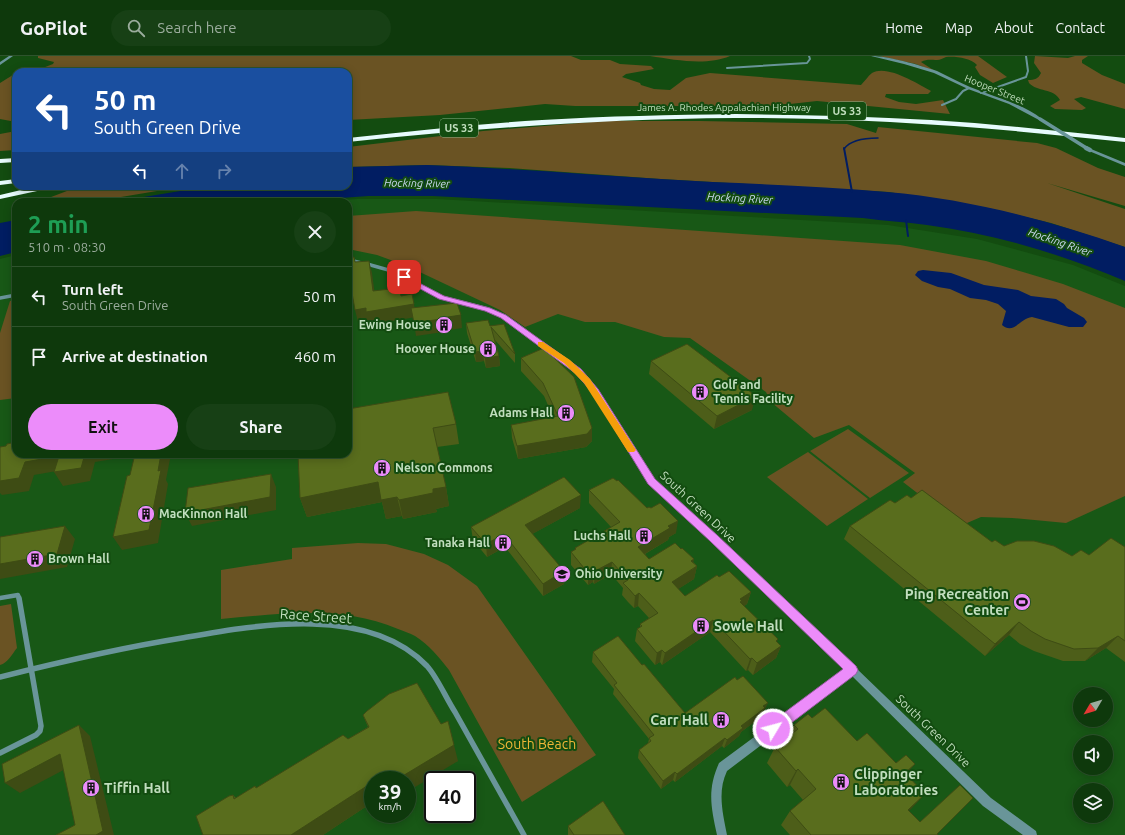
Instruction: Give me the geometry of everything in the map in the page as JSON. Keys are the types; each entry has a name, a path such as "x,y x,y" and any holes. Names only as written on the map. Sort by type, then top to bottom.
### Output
{"highway":[{"name":"James A. Rhodes Appalachian Highway","path":"501,117 649,110 811,110 963,118 1125,133"},
{"name":"James A. Rhodes Appalachian Highway","path":"352,140 416,132 522,123 609,118 695,116 857,118 1013,128 1125,140"},
{"name":"US 33","path":"426,124 478,119"},
{"path":"1013,128 1125,148"},
{"path":"0,161 12,160"},
{"path":"0,175 12,174"},
{"path":"0,183 12,182"},
{"path":"0,197 31,190"}],"street":[{"path":"0,64 11,56"},
{"path":"727,68 807,63 810,59 809,56"},
{"name":"Hooper Street","path":"873,56 922,68 981,93 1010,103 1040,119 1090,150 1125,165"},
{"path":"981,93 1026,77 1028,71 1026,56"},
{"path":"942,105 956,99 963,91 969,88"},
{"name":"South Green Drive","path":"352,260 392,271 441,297 504,316 530,337 567,361 578,371 595,391 651,482 714,538 987,802 1032,835"},
{"path":"0,298 12,296"},
{"path":"0,598 18,595 41,726 40,731 35,736 0,753"},
{"name":"Race Street","path":"2,677 120,649 235,628 276,624 329,626 381,636 412,651 428,667 485,764 524,835"},
{"path":"722,835 716,802 716,793 718,775 723,767 852,670"}],"shaded area":[{"name":"Ohio University","path":"352,199 437,199 888,225 977,239 1073,265 1125,286 1125,835 0,835 0,259 12,256 12,458 352,458"}],"green space":[{"path":"38,56 571,56 581,60 610,60 620,64 651,66 654,69 626,74 622,77 654,89 670,90 686,78 710,73 861,85 872,73 886,71 911,80 931,91 928,94 886,94 885,97 899,102 916,104 943,100 950,114 817,101 772,106 575,106 545,104 440,115 352,120 352,68 43,68 53,64 54,62 38,58"},
{"path":"650,56 730,56 711,61 691,61"},
{"path":"879,56 978,56 1007,77 993,83 980,75 975,67 977,65 967,59 958,57 946,57 938,60 927,60 921,62 938,73 916,64"},
{"path":"1035,56 1068,58 1075,56 1088,56 1082,60 1082,63 1102,75 1125,84 1125,109 1081,97 1074,99 1086,108 1082,110 1055,109 1050,106 1060,100 1057,96 1050,92 1036,88 1029,83 1028,80 1036,79 1041,73 1034,63"},
{"path":"12,76 12,121 0,119 0,83"},
{"path":"604,121 847,124 876,133 878,127 1037,143 1056,148 1098,168 1125,177 1125,206 1047,183 1125,209 1125,247 1051,223 992,209 889,192 660,179 509,168 427,165 352,167 352,147 483,131"},
{"path":"12,132 12,150 0,151 0,134"},
{"path":"70,190 163,190 115,198 48,198"},
{"path":"416,211 900,245 986,261 1063,284 1125,308 1125,496 1066,523 981,517 960,526 903,482 915,473 849,425 814,438 771,402 766,392 690,338 664,337 615,322 585,322 558,314 525,327 500,310 407,266 377,255 352,250 352,216"},
{"path":"12,300 12,398 0,400 0,333 10,301"},
{"path":"848,429 909,473 870,498 810,451"},
{"path":"808,452 868,499 827,526 767,477"},
{"name":"South Beach","path":"358,543 386,544 424,554 448,565 477,586 596,755 522,802 449,670 425,643 415,636 376,621 333,614 310,613 221,619 221,570 292,559 292,548"},
{"path":"11,604 17,648 8,660 0,665 0,606"}],"water":[{"name":"Hocking River","path":"427,165 515,169 689,181 831,188 917,195 978,205 1008,212 1067,228 1125,247 1125,281 1077,262 1028,246 952,229 863,218 433,196 368,196 341,198 138,198 186,190 352,190 352,167"},
{"path":"12,221 12,253 0,256 0,223"},
{"path":"923,270 951,273 984,285 1018,290 1031,296 1056,299 1067,308 1084,318 1087,322 1083,327 1069,327 1032,317 1024,320 1014,327 1006,328 1002,325 1006,311 998,304 986,300 970,298 950,289 938,287 922,281 915,275 918,271"}],"building":[{"path":"352,257 354,257 355,262 369,261 373,291 399,288 401,296 412,294 414,304 366,312 366,308 355,310 352,293"},
{"path":"457,303 461,315 414,323 411,308"},
{"path":"488,320 490,326 504,324 515,354 491,327 499,356 485,358 483,351 475,352 466,323"},
{"path":"687,344 756,396 717,416 651,361"},
{"name":"Adams Hall","path":"544,348 574,377 592,428 587,434 517,446 511,425 558,416 543,383 521,358"},
{"name":"Nelson Commons","path":"448,392 456,424 433,428 446,487 433,489 433,493 399,500 397,497 381,500 378,482 300,498 298,458 352,458 352,408"},
{"path":"12,443 12,458 48,458 25,462 19,478 0,481 0,447 6,446 7,444"},
{"path":"58,458 84,458 81,468 54,472"},
{"path":"134,458 160,458 158,471 161,470 149,530 113,537 127,476 130,475"},
{"path":"271,474 270,497 185,513 188,488"},
{"path":"564,477 581,495 525,525 564,571 543,584 504,534 486,544 471,527"},
{"path":"613,478 617,481 618,480 647,508 651,508 660,503 678,521 668,526 670,528 638,547 649,559 675,543 694,559 691,561 697,566 672,582 685,596 717,575 719,577 729,571 751,592 740,599 742,601 740,602 778,639 776,641 781,646 757,663 752,658 750,659 713,620 665,653 662,650 657,653 637,629 642,626 640,624 658,613 639,593 635,596 623,583 628,580 612,562 588,573 571,552 576,549 575,548 620,522 589,490"},
{"name":"Ping Recreation Center","path":"922,490 992,542 995,540 1004,546 1017,541 1034,541 1054,546 1072,556 1081,550 1089,555 1111,538 1125,547 1125,641 1118,636 1098,648 1074,649 1045,639 1019,622 995,644 850,526 890,500 895,503 907,495 911,498"},
{"path":"65,526 57,554 0,564 0,537"},
{"name":"Carr Hall","path":"618,636 642,665 644,664 685,713 735,677 737,680 743,676 768,703 763,706 765,708 741,726 743,728 727,740 725,738 677,774 675,772 663,781 639,750 651,741 649,738 654,735 614,685 617,683 593,652"},
{"path":"417,683 441,724 448,721 454,745 411,771 364,771 364,788 291,835 203,835 196,816 229,796 233,795 234,799 255,786 256,788 343,735 348,739 369,727 363,715 389,694"},
{"name":"Clippinger Laboratories","path":"825,708 857,741 867,733 896,763 906,755 915,764 905,773 925,794 908,810 920,822 960,785 973,798 937,834 938,835 811,835 790,811 816,789 798,769 796,771 775,747 798,729 794,725 808,714 812,718"},
{"path":"79,725 103,831 96,835 56,835 75,825 60,754 5,783 2,764"},
{"path":"603,801 625,835 574,835 568,826"}],"waterway":[{"path":"844,149 855,141 878,138"},
{"path":"844,149 852,192"},
{"path":"906,220 908,236"}],"slow traffic":[{"path":"541,344 567,361 587,381 595,391 631,450"}],"place":[{"name":"Ewing House","path":"444,325"},
{"name":"Hoover House","path":"488,349"},
{"name":"Golf and Tennis Facility","path":"700,392"},
{"name":"Adams Hall","path":"566,413"},
{"name":"Nelson Commons","path":"382,468"},
{"name":"MacKinnon Hall","path":"146,514"},
{"name":"Luchs Hall","path":"644,536"},
{"name":"Tanaka Hall","path":"503,543"},
{"name":"Brown Hall","path":"35,559"},
{"name":"Ohio University","path":"562,574"},
{"name":"Ping Recreation Center","path":"1022,602"},
{"name":"Sowle Hall","path":"701,626"},
{"name":"Carr Hall","path":"721,720"},
{"name":"Clippinger Laboratories","path":"841,782"},
{"name":"Tiffin Hall","path":"91,788"}],"route":[{"path":"404,277 441,297 488,309 504,316 530,337 567,361 578,371 595,391 651,482 714,538 852,670 773,729"}]}
